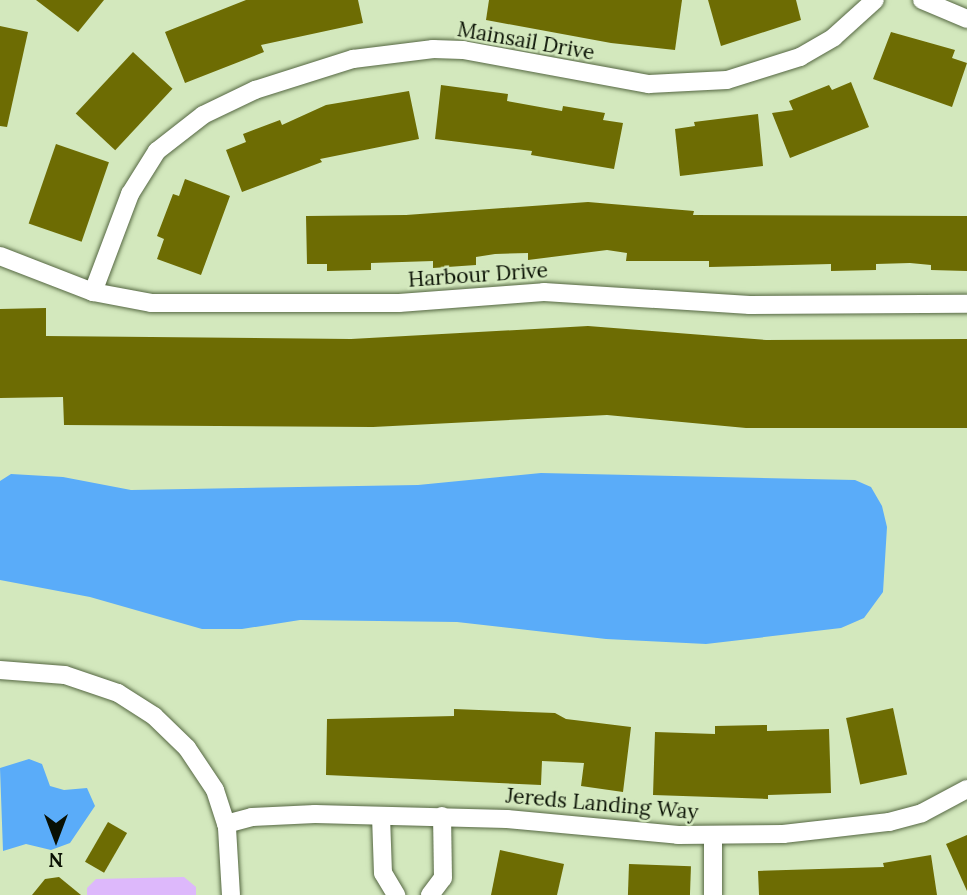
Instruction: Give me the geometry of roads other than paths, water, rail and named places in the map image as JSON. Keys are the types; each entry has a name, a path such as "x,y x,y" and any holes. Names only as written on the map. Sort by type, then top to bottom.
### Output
{"street":[{"name":"Mainsail Drive","path":"93,292 130,194 158,151 203,115 255,90 353,60 433,49 463,50 649,85 727,80 800,57 834,37 875,0"},
{"path":"922,0 967,19"},
{"name":"Harbour Drive","path":"0,256 93,292 151,303 399,303 568,292 750,305 967,304"},
{"path":"0,670 65,675 118,693 154,716 187,748 215,790 226,824 231,895"},
{"name":"Jereds Landing Way","path":"226,824 281,815 442,816 713,836 783,834 889,822 922,813 967,789"},
{"path":"381,816 383,873 396,895"},
{"path":"430,895 443,878 442,816"},
{"path":"713,836 713,895"}],"water":[{"path":"541,473 855,480 871,487 882,506 887,527 883,592 864,618 841,628 706,644 606,639 457,622 300,620 242,629 202,629 90,597 0,580 0,481 11,474 63,477 131,490 418,485"},
{"path":"29,759 42,764 50,786 64,790 87,788 95,806 70,843 51,850 26,844 3,851 0,768"}]}
